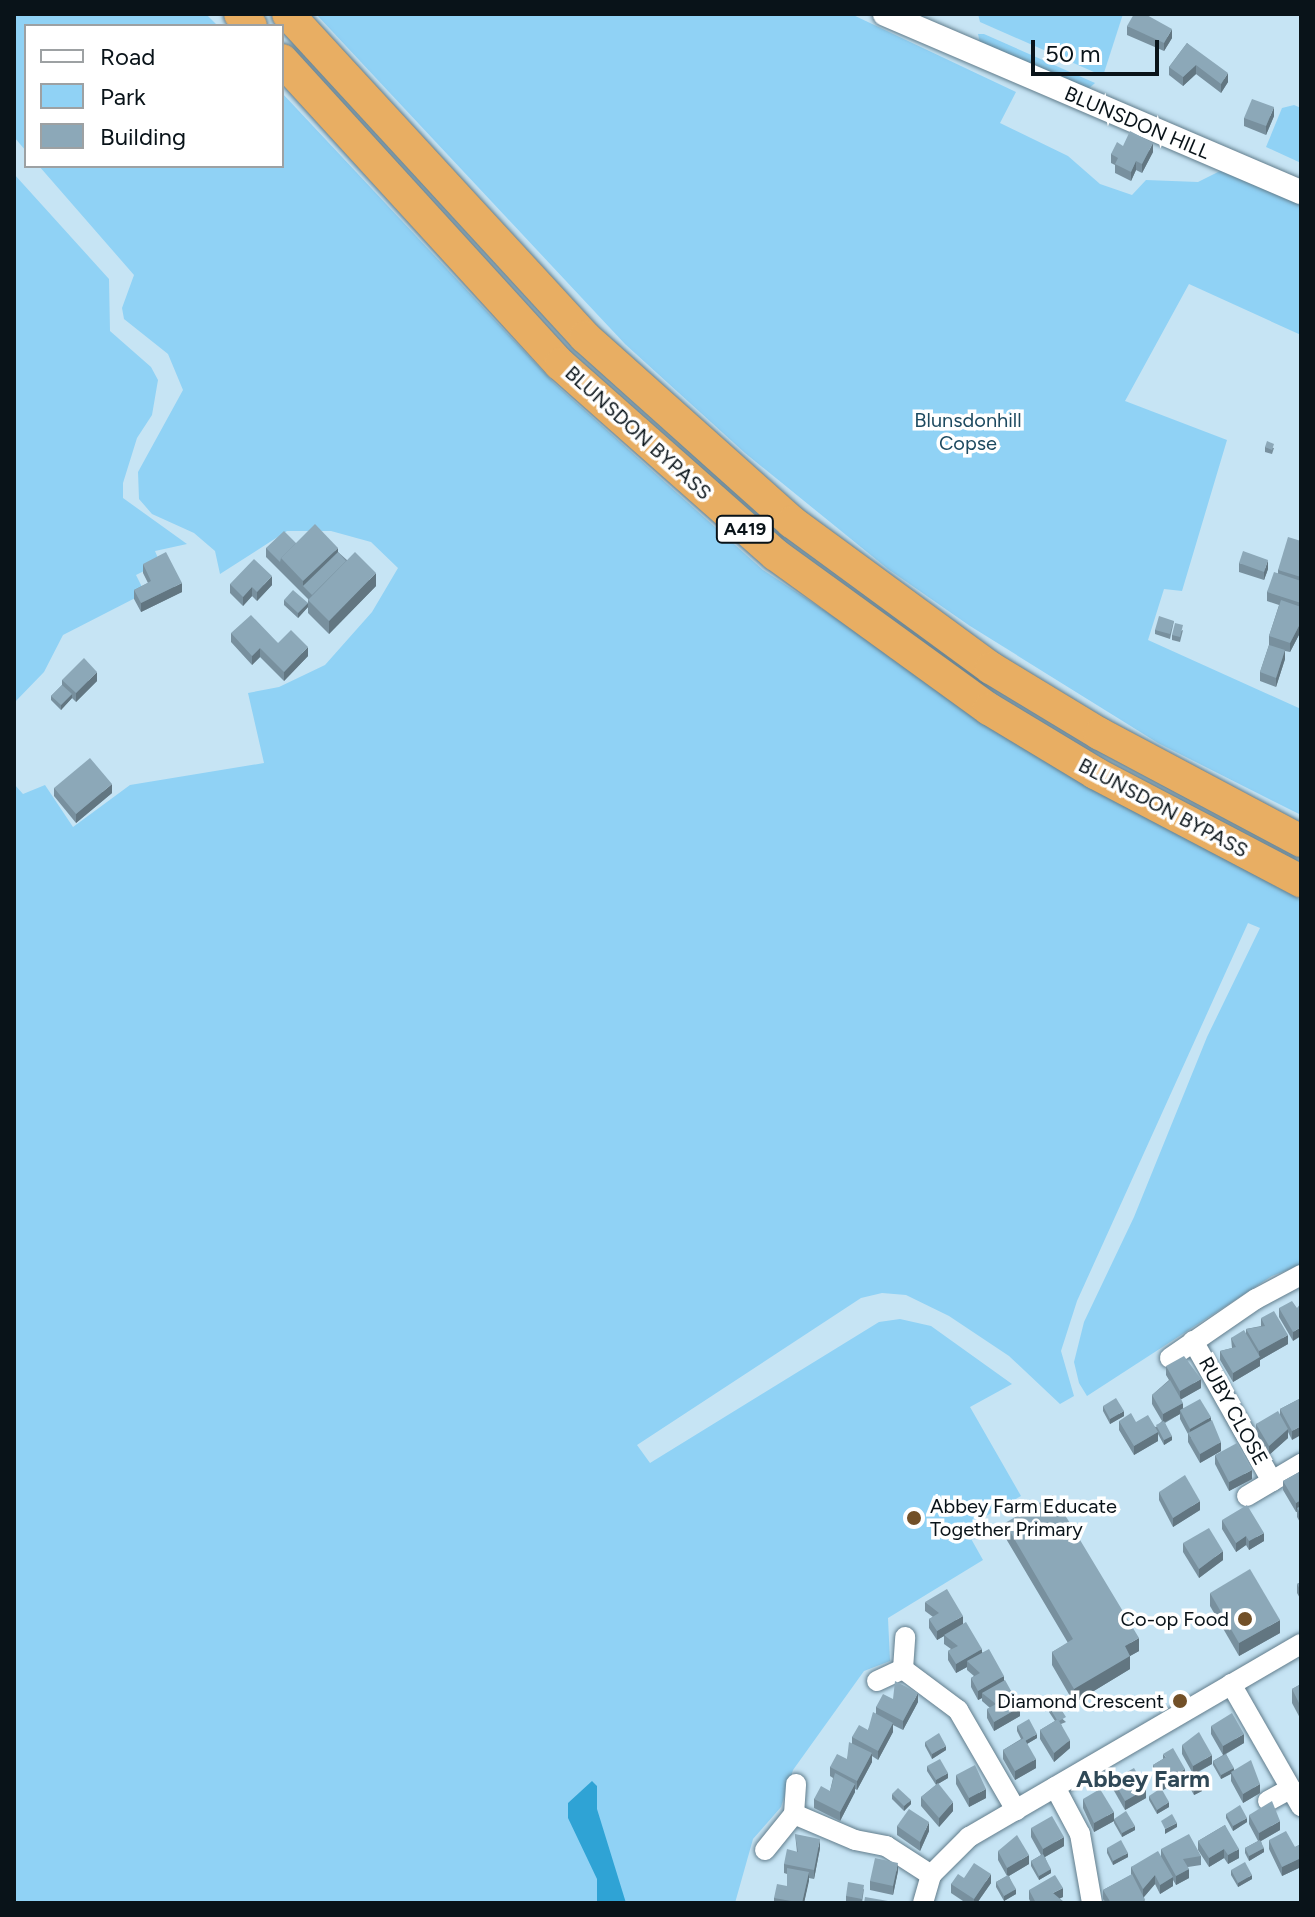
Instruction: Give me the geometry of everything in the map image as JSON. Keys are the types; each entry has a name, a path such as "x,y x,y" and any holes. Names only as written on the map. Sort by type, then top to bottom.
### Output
{"highway":[{"name":"BLUNSDON BYPASS","path":"288,14 585,337 792,522 991,668 1114,742 1301,841"},
{"name":"BLUNSDON BYPASS","path":"284,62 560,364 776,555 989,709 1122,788 1301,881"}],"street":[{"name":"BLUNSDON HILL","path":"885,14 1301,192"},
{"name":"RUBY CLOSE","path":"1170,1358 1301,1275"},
{"name":"RUBY CLOSE","path":"1193,1341 1272,1481"},
{"path":"1247,1496 1301,1464"},
{"path":"903,1669 905,1637"},
{"path":"923,1903 931,1875 956,1847 1301,1644"},
{"path":"877,1681 903,1669"},
{"path":"903,1669 958,1710 1016,1810"},
{"path":"1231,1684 1296,1797 1268,1801"},
{"path":"765,1850 794,1814 796,1784"},
{"path":"1055,1787 1080,1834 1092,1903"},
{"path":"794,1814 855,1840 886,1846 931,1875"}],"green space":[{"path":"14,14 206,14 216,24 24,24 24,149 14,137"},
{"name":"Blunsdonhill Copse","path":"316,14 851,14 1016,92 1000,123 1068,156 1100,184 1132,195 1146,180 1198,182 1224,169 1301,203 1301,335 1189,284 1125,401 1227,440 1182,591 1164,589 1148,640 1301,709 1301,815 1158,743 970,626 888,569 745,453 625,344"},
{"path":"978,14 1123,14 1103,76 980,22"},
{"path":"978,34 1095,83 1087,90 980,43"},
{"path":"284,95 553,382 763,570 1083,781 1301,900 1301,1265 1272,1276 1087,1396 1079,1383 1074,1362 1084,1322 1134,1217 1207,1037 1260,928 1248,923 1077,1301 1061,1351 1074,1396 1060,1404 1009,1356 949,1316 906,1295 882,1293 861,1298 637,1445 650,1463 879,1322 900,1319 931,1326 1012,1384 970,1407 1021,1496 965,1528 983,1560 888,1618 890,1661 864,1671 793,1770 781,1807 753,1839 735,1903 14,1903 14,784 23,794 45,785 73,827 130,785 264,763 248,693 279,687 325,665 372,612 398,568 371,542 331,531 287,531 220,574 215,551 194,533 152,514 139,499 138,472 183,390 168,354 124,319 122,308 134,275 41,168 284,168"},
{"path":"1294,105 1301,108 1301,163 1266,147 1282,108"},
{"path":"14,174 109,279 110,331 151,367 158,380 152,415 137,438 123,483 123,498 187,544 155,551 160,563 136,575 145,593 63,635 44,672 14,703"}],"shaded area":[{"path":"592,1781 597,1786 597,1809 626,1903 597,1903 597,1879 568,1818 568,1803"}],"building":[{"path":"1134,14 1145,14 1172,29 1164,43 1127,26"},
{"path":"1187,43 1228,73 1221,84 1196,65 1183,77 1169,67"},
{"path":"1252,99 1274,107 1266,126 1244,118"},
{"path":"1130,131 1153,143 1142,164 1136,161 1131,172 1115,164 1118,158 1111,154 1117,142 1123,146"},
{"path":"1267,441 1274,444 1272,450 1265,447"},
{"path":"315,524 338,548 303,581 281,558"},
{"path":"284,531 296,543 280,562 266,548"},
{"path":"1288,537 1301,541 1301,577 1278,570"},
{"path":"1243,551 1268,560 1264,572 1239,563"},
{"path":"166,552 182,583 141,603 134,590 151,581 143,564"},
{"path":"338,552 346,561 312,595 303,586"},
{"path":"355,552 376,573 329,621 308,600"},
{"path":"254,559 272,576 257,592 252,587 243,597 230,584"},
{"path":"1274,572 1301,581 1301,603 1267,592"},
{"path":"293,590 308,603 298,613 284,600"},
{"path":"1281,600 1301,607 1301,622 1290,643 1269,636"},
{"path":"251,615 278,643 291,630 308,647 284,672 260,648 252,656 231,633"},
{"path":"1159,616 1174,621 1170,634 1155,630"},
{"path":"1175,623 1183,625 1180,637 1172,635"},
{"path":"1269,645 1285,650 1276,678 1260,672"},
{"path":"84,658 97,672 76,693 62,680"},
{"path":"62,685 72,694 61,705 51,696"},
{"path":"90,758 112,784 76,814 54,788"},
{"path":"1292,1301 1297,1308 1301,1303 1301,1327 1293,1332 1279,1308"},
{"path":"1274,1311 1288,1335 1259,1351 1246,1329 1265,1326 1261,1318"},
{"path":"1244,1330 1260,1357 1233,1373 1220,1351 1236,1347 1231,1338"},
{"path":"1184,1356 1201,1379 1180,1391 1166,1366"},
{"path":"1170,1380 1183,1403 1163,1414 1152,1395"},
{"path":"1116,1398 1124,1411 1110,1419 1103,1406"},
{"path":"1301,1398 1301,1426 1292,1431 1280,1409"},
{"path":"1200,1399 1211,1417 1190,1429 1180,1410"},
{"path":"1278,1411 1288,1429 1269,1446 1256,1424"},
{"path":"1131,1413 1136,1422 1148,1415 1158,1432 1134,1446 1119,1421"},
{"path":"1212,1420 1221,1442 1200,1454 1188,1433"},
{"path":"1164,1421 1172,1436 1164,1440 1156,1425"},
{"path":"1237,1443 1252,1470 1229,1482 1215,1455"},
{"path":"1301,1471 1301,1500 1296,1503 1283,1481"},
{"path":"1185,1475 1200,1501 1173,1518 1159,1492"},
{"path":"1053,1495 1139,1638 1125,1646 1130,1656 1074,1689 1052,1652 1073,1639 1005,1523"},
{"path":"1247,1505 1264,1533 1249,1541 1246,1536 1236,1543 1222,1520"},
{"path":"1209,1528 1223,1551 1199,1569 1183,1543"},
{"name":"Co-op Food","path":"1250,1569 1280,1620 1239,1643 1210,1593"},
{"path":"947,1589 963,1616 937,1631 929,1619 939,1613 925,1602"},
{"path":"966,1622 982,1649 956,1664 948,1651 958,1646 944,1635"},
{"path":"989,1649 1004,1676 978,1691 971,1678 980,1673 967,1661"},
{"path":"1005,1680 1020,1707 994,1722 987,1709 996,1704 982,1693"},
{"path":"895,1681 918,1693 903,1721 876,1707 883,1694 893,1699"},
{"path":"1301,1684 1301,1707 1292,1689"},
{"path":"1057,1703 1066,1717 1059,1721 1049,1707"},
{"path":"873,1712 893,1723 878,1751 852,1737 859,1725 868,1730"},
{"path":"1232,1713 1244,1734 1223,1746 1211,1726"},
{"path":"1029,1719 1037,1734 1025,1741 1017,1726"},
{"path":"1058,1719 1070,1740 1054,1753 1040,1730"},
{"path":"1199,1732 1212,1755 1193,1766 1182,1745"},
{"path":"939,1733 946,1746 932,1754 925,1742"},
{"path":"1024,1738 1036,1759 1015,1771 1003,1750"},
{"path":"849,1742 872,1753 857,1781 830,1767 837,1754 847,1759"},
{"path":"1173,1748 1185,1769 1163,1781 1153,1765"},
{"path":"1226,1754 1234,1768 1221,1775 1213,1761"},
{"path":"940,1759 948,1773 936,1780 927,1766"},
{"path":"1251,1760 1260,1784 1243,1794 1231,1772"},
{"path":"975,1765 986,1789 969,1798 956,1775"},
{"path":"1134,1768 1146,1789 1125,1801 1113,1780"},
{"path":"1193,1771 1202,1786 1194,1791 1186,1776"},
{"path":"835,1773 855,1784 840,1812 814,1799 821,1786 830,1791"},
{"path":"938,1783 953,1802 939,1818 921,1797"},
{"path":"898,1788 911,1800 904,1806 892,1794"},
{"path":"1161,1788 1169,1802 1157,1810 1149,1796"},
{"path":"1100,1789 1114,1812 1094,1823 1083,1799"},
{"path":"1272,1801 1280,1821 1259,1833 1249,1815"},
{"path":"1240,1805 1247,1818 1233,1826 1226,1814"},
{"path":"909,1809 929,1822 920,1842 897,1826"},
{"path":"1126,1811 1135,1826 1122,1833 1114,1819"},
{"path":"1172,1814 1177,1823 1165,1829 1161,1821"},
{"path":"1052,1816 1064,1837 1043,1849 1031,1828"},
{"path":"1225,1825 1239,1849 1228,1855 1224,1849 1209,1858 1198,1841"},
{"path":"1286,1831 1295,1847 1301,1844 1301,1858 1282,1867 1269,1840"},
{"path":"795,1834 820,1839 814,1870 784,1864 787,1849 798,1852"},
{"path":"1189,1834 1201,1856 1183,1859 1189,1869 1176,1876 1161,1849"},
{"path":"1017,1835 1029,1855 1007,1868 998,1851"},
{"path":"1121,1840 1128,1853 1113,1861 1107,1848"},
{"path":"1260,1840 1264,1848 1249,1856 1245,1848"},
{"path":"1158,1851 1173,1877 1160,1885 1155,1875 1143,1889 1131,1867"},
{"path":"1043,1854 1051,1869 1039,1876 1031,1861"},
{"path":"875,1858 898,1863 893,1886 870,1881"},
{"path":"1245,1862 1252,1875 1238,1883 1231,1870"},
{"path":"974,1863 991,1874 974,1899 951,1884 958,1874 964,1878"},
{"path":"787,1868 809,1872 802,1903 774,1898 777,1884 787,1886"},
{"path":"1132,1874 1145,1900 1139,1903 1111,1903 1103,1890"},
{"path":"1008,1875 1016,1889 1004,1896 996,1882"},
{"path":"1055,1875 1063,1888 1053,1893 1065,1903 1036,1903 1029,1890"},
{"path":"848,1882 864,1885 862,1899 846,1896"},
{"path":"865,1897 888,1901 888,1903 864,1903"}],"place":[{"name":"Abbey Farm Educate Together Primary","path":"914,1518"},
{"name":"Co-op Food","path":"1245,1619"},
{"name":"Diamond Crescent","path":"1180,1701"}],"district":[{"name":"Abbey Farm","path":"1143,1779"}]}
